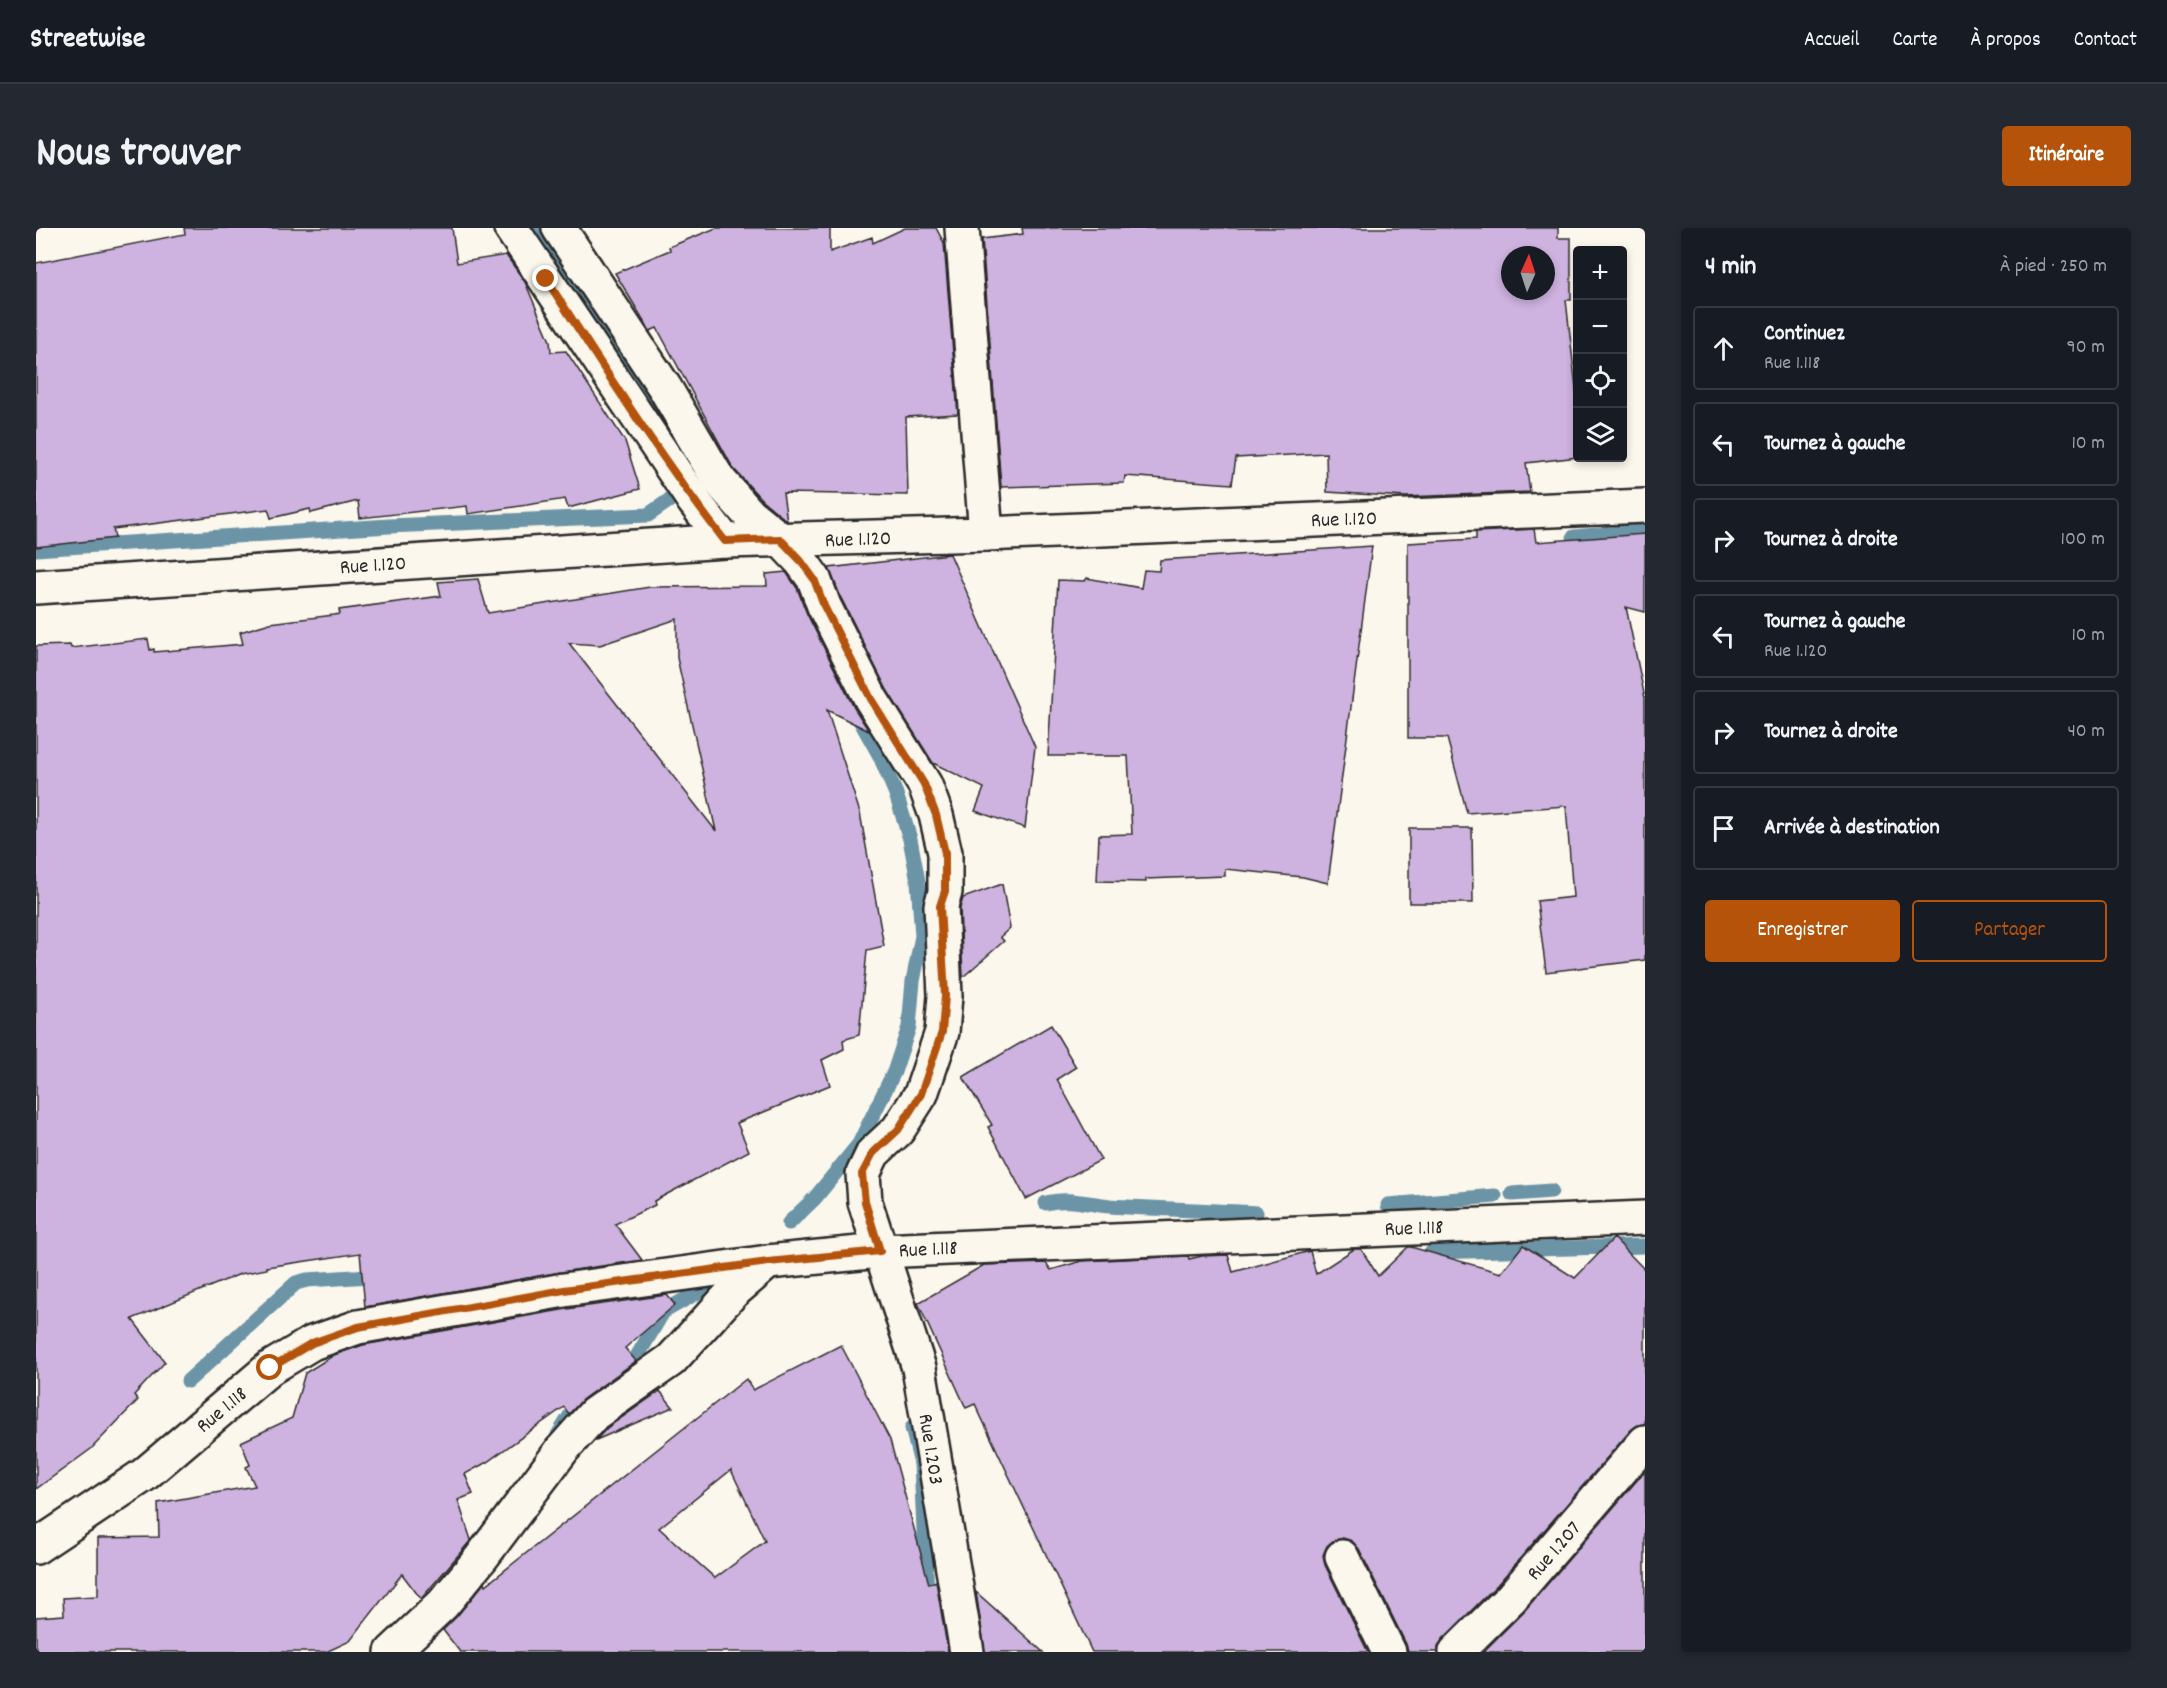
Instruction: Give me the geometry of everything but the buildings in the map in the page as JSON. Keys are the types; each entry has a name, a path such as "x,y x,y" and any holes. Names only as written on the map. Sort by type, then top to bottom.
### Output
{"street":[{"path":"511,228 687,491 725,541"},
{"name":"Rue 1.203","path":"559,228 665,388 718,479 749,514 780,539 814,579 824,606 871,699 924,784 936,815 945,853 945,891 940,906 945,996 942,1032 921,1094 898,1130 873,1153 862,1174 865,1202 919,1368 967,1652"},
{"path":"962,228 986,534"},
{"name":"Rue 1.120","path":"36,587 725,541 986,534 1645,506"},
{"name":"Rue 1.118","path":"36,1547 144,1475 270,1368 312,1343 358,1327 564,1290 768,1262 880,1251 1645,1218"},
{"path":"392,1652 443,1604 481,1558 562,1450 594,1414 671,1360 733,1292 768,1262"},
{"name":"Rue 1.207","path":"1456,1652 1510,1598 1645,1442"},
{"path":"1341,1557 1389,1652"}],"waterway":[{"path":"531,228 704,485"},
{"path":"36,549 389,526 648,515 686,489"},
{"path":"1574,537 1645,531"},
{"path":"789,1223 815,1198 859,1144 894,1072 909,1027 913,981 922,936 918,881 910,839 896,794 880,756 856,713"},
{"path":"1512,1194 1551,1191"},
{"path":"1388,1205 1495,1196"},
{"path":"1046,1203 1070,1201 1110,1206 1256,1213"},
{"path":"1432,1252 1645,1246"},
{"path":"188,1381 296,1283 307,1280 370,1276"},
{"path":"617,1382 625,1377 663,1312 719,1280"},
{"path":"558,1435 573,1411 594,1397"},
{"path":"912,1428 921,1464 927,1595"}],"route":[{"path":"270,1368 312,1343 358,1327 564,1290 768,1262 880,1251 865,1202 862,1174 873,1153 898,1130 921,1094 942,1032 945,996 940,906 945,891 945,853 936,815 924,784 871,699 824,606 814,579 801,561 780,539 725,541 694,501 546,279"}]}
